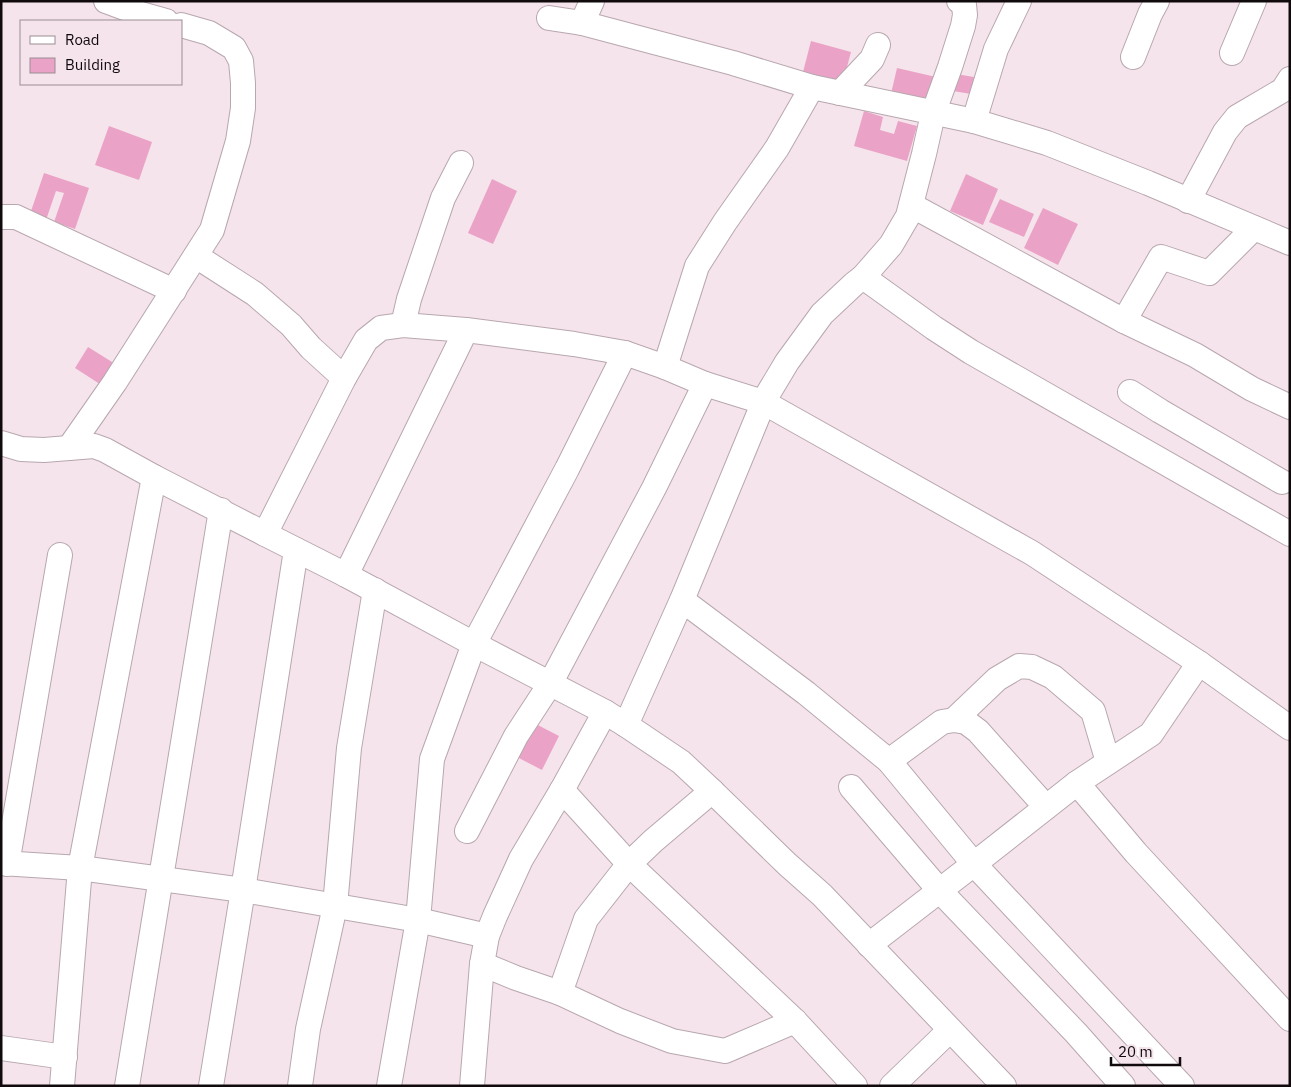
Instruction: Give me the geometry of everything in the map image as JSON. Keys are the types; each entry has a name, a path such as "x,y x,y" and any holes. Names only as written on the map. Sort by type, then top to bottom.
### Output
{"street":[{"path":"106,1 162,20"},
{"path":"582,23 592,1"},
{"path":"626,725 682,600 763,402 787,362 822,314 864,277 891,245 908,216 932,114 963,26 964,5 959,1"},
{"path":"974,122 996,49 1019,1"},
{"path":"1133,56 1157,1"},
{"path":"1232,53 1254,1"},
{"path":"549,18 582,23 733,63 812,87 974,122 1047,143 1290,243"},
{"path":"68,448 115,382 212,230 238,141 243,108 244,83 241,61 234,48 209,33 182,25"},
{"path":"840,93 872,60 878,45"},
{"path":"665,367 697,266 725,222 777,148 812,87"},
{"path":"1188,200 1225,132 1237,117 1288,88"},
{"path":"403,325 409,300 443,198 461,163"},
{"path":"910,205 1124,321 1195,355 1252,389 1290,407"},
{"path":"1,217 16,217 174,291"},
{"path":"1124,321 1161,257 1209,272 1254,228"},
{"path":"196,256 255,294 291,325 311,348 344,378"},
{"path":"864,277 934,328 971,352 1290,534"},
{"path":"265,534 344,378 366,340 382,328 403,325 466,330 574,344 625,353 705,384 763,402 1032,552 1199,662 1290,728"},
{"path":"346,575 466,330"},
{"path":"389,1086 418,920 432,759 474,644 567,469 625,353"},
{"path":"467,831 516,736 550,684 654,488 705,384"},
{"path":"1130,392 1160,411 1287,479"},
{"path":"1,444 21,449 44,450 94,446 105,450 375,590 605,712 626,725 682,762 787,864 822,895 1004,1086"},
{"path":"62,1086 80,868 154,477"},
{"path":"127,1086 221,510"},
{"path":"211,1086 296,550"},
{"path":"60,555 4,864 80,868 243,890 418,920 487,936"},
{"path":"300,1086 308,1029 336,906 349,748 375,590"},
{"path":"682,600 806,693 889,761 974,864 1182,1086"},
{"path":"869,945 1077,783 1151,734 1199,662"},
{"path":"954,720 997,679 1019,666 1032,667 1053,677 1093,711 1108,762"},
{"path":"472,1086 482,964 487,936 521,858 562,790 605,712"},
{"path":"889,761 942,722 954,720 966,722 978,731 1046,807"},
{"path":"1077,783 1136,853 1290,1019"},
{"path":"850,787 940,891 1123,1086"},
{"path":"562,790 629,864 795,1021 855,1086"},
{"path":"560,993 586,919 629,864 712,791"},
{"path":"482,964 560,993 620,1021 672,1041 725,1051 795,1021"},
{"path":"892,1086 950,1030"},
{"path":"1,1048 65,1057"}],"building":[{"path":"811,41 851,52 843,82 803,72"},
{"path":"897,68 936,77 929,107 890,98"},
{"path":"950,73 980,78 977,95 947,90"},
{"path":"864,111 883,117 880,130 894,134 898,121 917,126 907,161 854,146"},
{"path":"109,126 152,142 139,180 95,165"},
{"path":"44,173 89,188 75,229 54,222 64,193 56,191 46,220 30,214"},
{"path":"966,174 998,189 983,225 950,211"},
{"path":"492,179 517,191 493,244 468,233"},
{"path":"1000,199 1034,214 1024,237 989,222"},
{"path":"1043,208 1078,224 1058,265 1024,248"},
{"path":"88,347 120,367 106,388 75,368"},
{"path":"532,722 559,736 542,770 515,756"}]}
